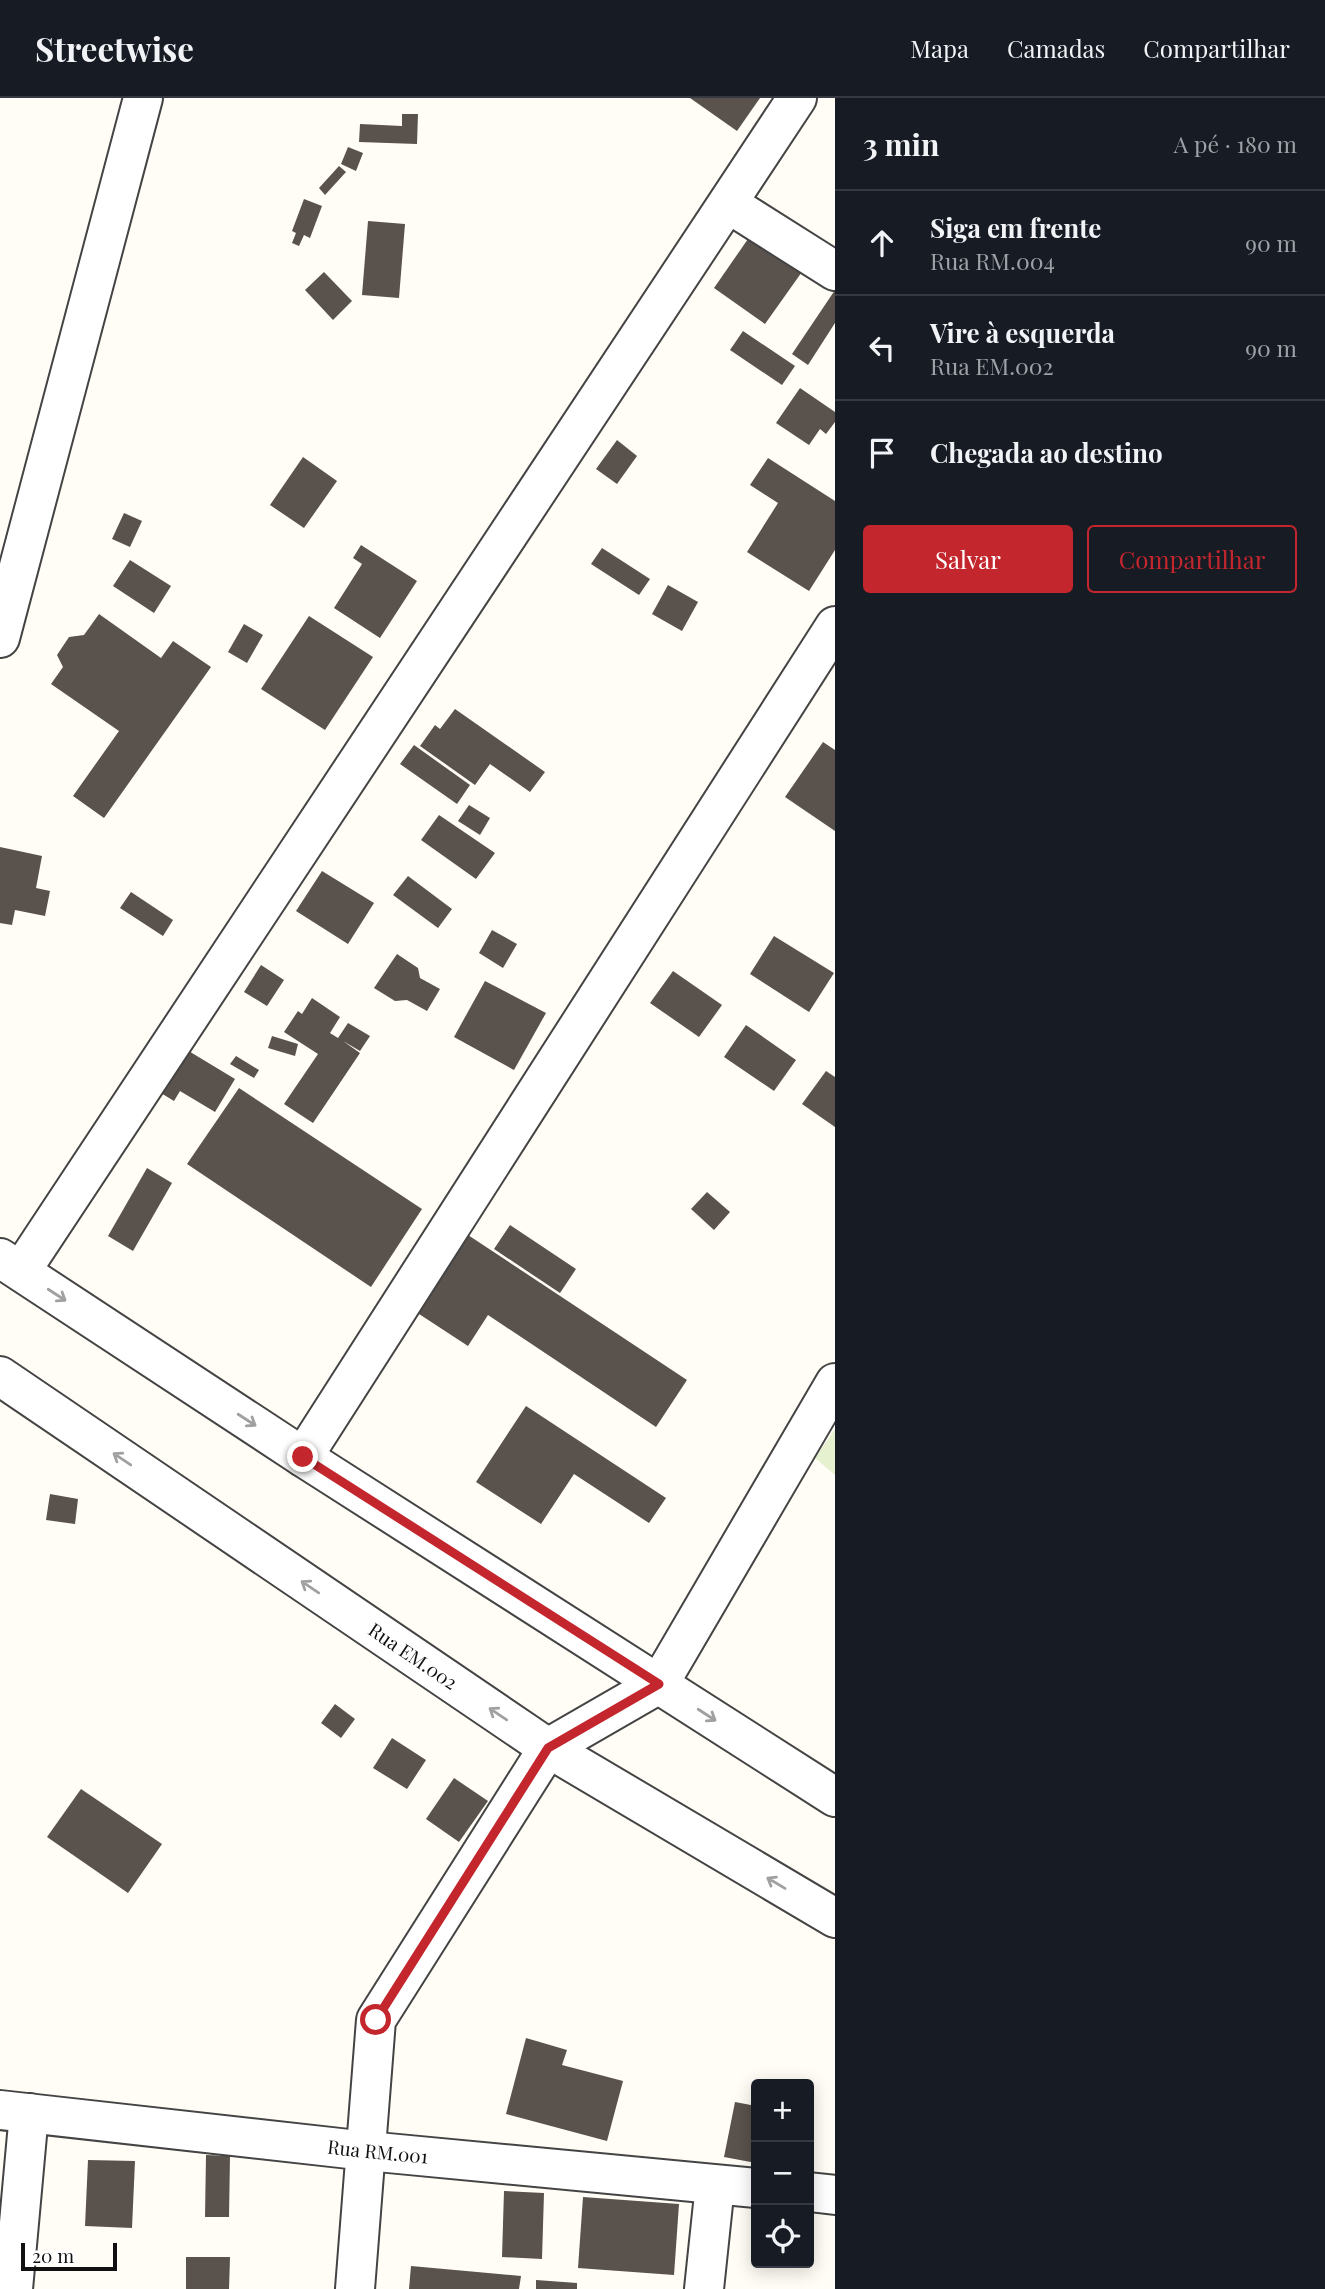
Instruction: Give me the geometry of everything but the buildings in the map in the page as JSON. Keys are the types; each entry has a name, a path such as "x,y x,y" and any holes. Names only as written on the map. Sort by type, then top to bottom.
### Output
{"street":[{"path":"0,638 143,98"},
{"path":"797,98 729,204 11,1264 303,1457 835,1797"},
{"path":"729,204 835,271"},
{"path":"303,1457 835,626"},
{"name":"Rua EM.002","path":"0,1376 548,1748 835,1918"},
{"path":"355,2289 368,2151 376,2020 548,1748 659,1684 835,1383"},
{"path":"13,2289 15,2111"},
{"name":"Rua RM.001","path":"15,2111 368,2151 751,2188"},
{"path":"704,2289 715,2185"},
{"path":"814,2193 835,2195"}],"green space":[{"path":"835,1429 835,1475 815,1458"}],"route":[{"path":"303,1457 659,1684 548,1748 376,2020"}]}
